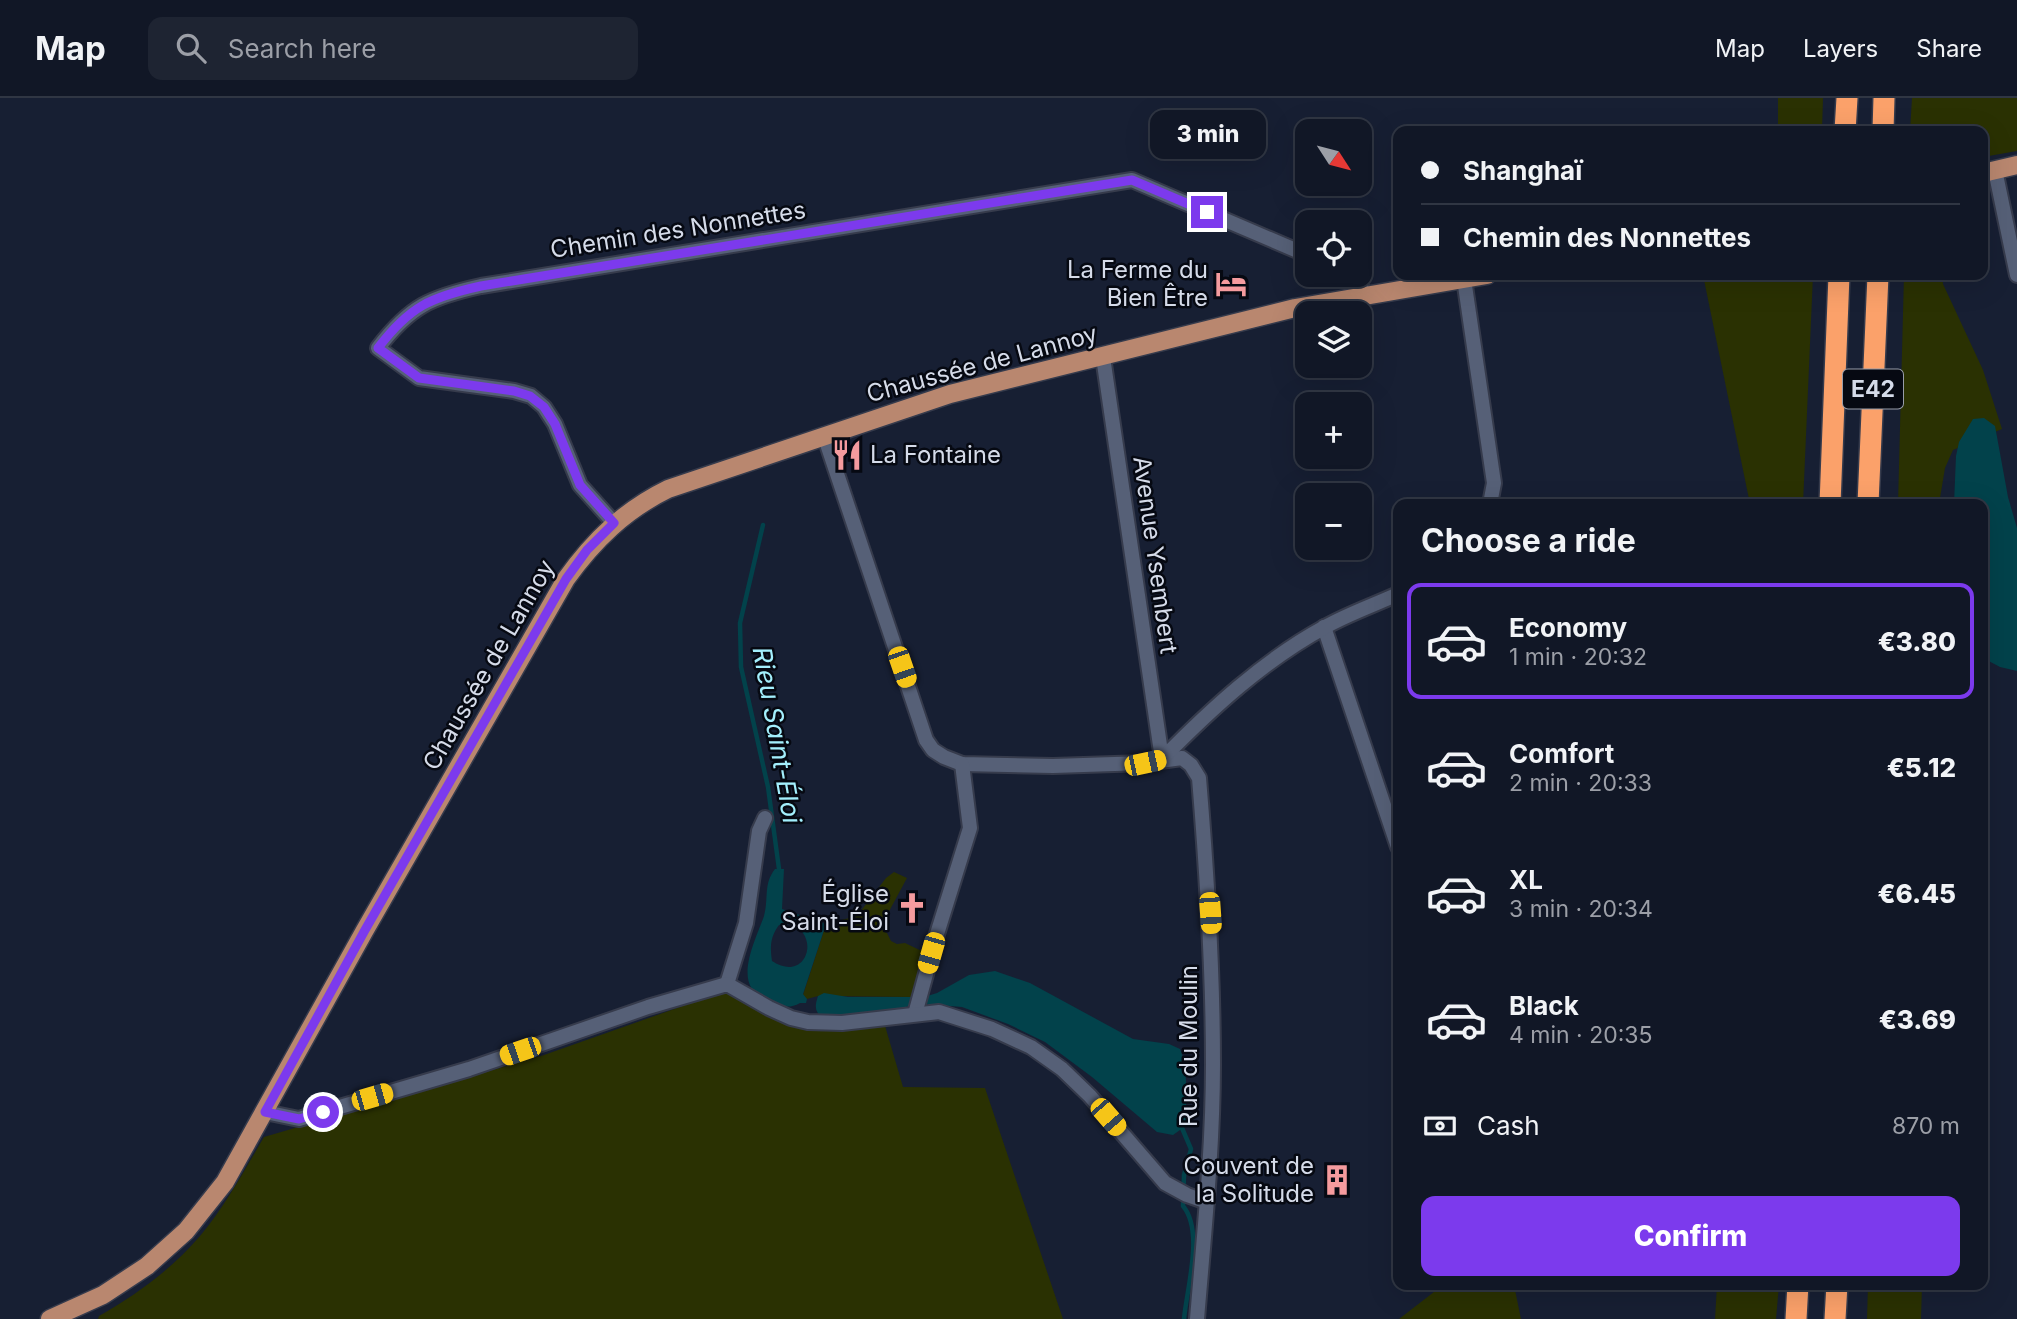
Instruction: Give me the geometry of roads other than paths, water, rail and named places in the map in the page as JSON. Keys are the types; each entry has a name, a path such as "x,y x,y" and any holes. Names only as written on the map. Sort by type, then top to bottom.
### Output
{"highway":[{"path":"1845,126 1847,98"},
{"path":"1883,126 1884,98"},
{"name":"E42","path":"1830,499 1839,280"},
{"name":"E42","path":"1868,499 1878,280"},
{"path":"1796,1319 1798,1290"},
{"path":"1835,1319 1837,1290"}],"main road":[{"path":"1989,171 2017,165"},
{"name":"Chaussée de Lannoy","path":"50,1319 79,1307 126,1281 178,1240 207,1207 225,1182 365,930 566,579 587,550 614,523 645,500 668,489 950,394 1281,312 1458,280"}],"street":[{"path":"1989,171 2017,275"},
{"name":"Chemin des Nonnettes","path":"614,523 580,485 555,424 544,407 530,396 514,391 419,378 378,348 397,323 423,304 452,292 481,286 1132,180 1295,250"},
{"path":"1464,280 1494,483 1491,499"},
{"path":"1361,287 1364,296"},
{"name":"Avenue Ysembert","path":"1103,357 1162,759"},
{"path":"824,435 926,740 933,750 962,764 1053,766 1145,763 1162,759 1196,724 1265,667 1324,627 1393,596"},
{"path":"1324,627 1393,832"},
{"name":"Rue du Moulin","path":"1162,759 1182,758 1191,765 1199,778 1212,940 1213,1065 1207,1202 1197,1319"},
{"path":"916,1011 970,828 962,764"},
{"path":"727,984 747,923 759,831 765,818"},
{"path":"265,1112 299,1119 469,1069 648,1007 727,984 769,1008 808,1022 842,1023 916,1011 939,1012 992,1029 1031,1047 1062,1069 1165,1183 1207,1202"}],"waterway":[{"name":"Rieu Saint-Éloi","path":"763,525 740,623 741,667 768,787 779,869"},
{"path":"1182,1128 1191,1149 1184,1175 1183,1206 1189,1217 1193,1244 1184,1319"}],"place":[{"name":"La Ferme du Bien Être","path":"1231,284"},
{"name":"La Fontaine","path":"847,455"},
{"name":"Église Saint-Éloi","path":"912,908"},
{"name":"Couvent de la Solitude","path":"1337,1180"}]}
